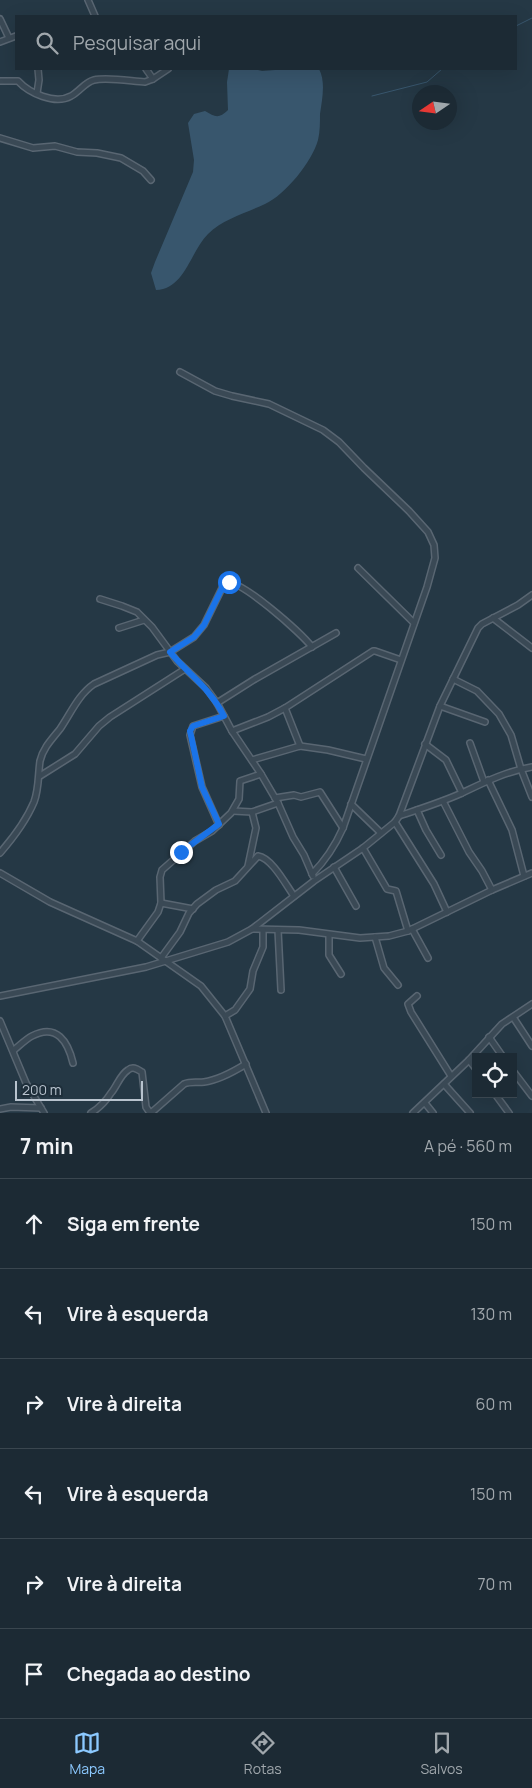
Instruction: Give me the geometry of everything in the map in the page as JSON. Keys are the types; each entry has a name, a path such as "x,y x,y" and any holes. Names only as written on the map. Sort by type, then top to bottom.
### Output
{"street":[{"path":"88,0 95,15"},
{"path":"0,18 9,38"},
{"path":"0,42 15,36"},
{"path":"37,93 38,70"},
{"path":"147,70 153,79"},
{"path":"0,81 18,81 24,87 56,99 69,97 93,80 145,82 166,70"},
{"path":"0,138 33,148 55,146 77,152 98,153 121,158 143,171 151,180"},
{"path":"180,372 215,391 269,404 323,430 339,442 410,511 428,532 434,545 435,558 427,587 343,828 330,854 312,874"},
{"path":"358,568 414,623"},
{"path":"0,853 26,818 34,802 39,785 40,761 46,746 60,729 86,690 94,684 157,655 170,652 194,637 204,625 225,582 241,586 290,625 312,647"},
{"path":"0,996 95,978 228,942 252,929 314,881 363,848 395,822 399,816 440,706 478,628 532,595"},
{"path":"100,599 133,610 144,620 185,669 206,688 278,803 293,837 304,855 314,881"},
{"path":"493,618 532,648"},
{"path":"119,628 144,620"},
{"path":"217,703 336,633"},
{"path":"232,731 285,708 375,651 401,660"},
{"path":"40,776 75,754 99,726 110,717 185,669"},
{"path":"453,679 477,690 498,714 511,735 520,769 532,797"},
{"path":"440,706 485,722"},
{"path":"285,708 300,746"},
{"path":"219,824 202,787 190,735 193,726 224,716"},
{"path":"470,743 486,781 512,830 524,876"},
{"path":"425,744 446,760 462,793"},
{"path":"252,760 300,746 366,759"},
{"path":"399,816 444,801 486,781 532,766"},
{"path":"137,941 158,912 162,870 233,811 239,799 240,781 261,774"},
{"path":"275,798 294,795 301,797 320,792 343,828"},
{"path":"444,801 469,852 492,890"},
{"path":"233,811 252,812 278,803"},
{"path":"351,804 382,833"},
{"path":"417,810 426,830 442,855"},
{"path":"248,867 256,828 252,812"},
{"path":"395,822 434,884 447,912"},
{"path":"363,848 387,889 396,891 410,930 428,958"},
{"path":"164,960 197,904 216,890 235,881 255,858 261,856 279,874 294,896"},
{"path":"334,867 356,906"},
{"path":"0,873 50,902 137,941 201,986 225,1016 266,1113"},
{"path":"252,929 299,930 360,938 389,936 410,930 492,890 532,874"},
{"path":"160,903 193,909"},
{"path":"225,1016 235,1010 250,989 253,971 263,947 264,930"},
{"path":"278,930 281,990"},
{"path":"328,935 329,956 341,974"},
{"path":"375,936 384,968 398,985"},
{"path":"417,996 408,1004 411,1012 451,1076"},
{"path":"413,1113 469,1060 502,1024 532,1004"},
{"path":"513,1017 532,1046"},
{"path":"0,1021 14,1050 26,1083 43,1111"},
{"path":"14,1050 32,1036 50,1032 66,1041 73,1063"},
{"path":"489,1037 500,1053"},
{"path":"469,1060 472,1064"},
{"path":"91,1113 112,1093 123,1074 129,1069 135,1068 142,1072 146,1107 151,1113 184,1084 219,1078 246,1064"},
{"path":"517,1076 532,1096"},
{"path":"444,1084 470,1113"},
{"path":"498,1098 509,1113"},
{"path":"425,1103 433,1113"},
{"path":"0,1109 11,1107 43,1111"}],"water":[{"path":"229,70 319,70 323,91 320,130 315,149 304,168 289,186 273,200 228,220 214,229 202,242 180,277 166,288 156,290 151,273 193,172 194,160 188,123 194,114 205,111 214,116 219,116 228,110 227,82"}],"waterway":[{"path":"517,26 532,18"},
{"path":"372,96 427,82 441,70"}],"route":[{"path":"181,852 219,824 202,787 190,731 193,726 224,716 206,688 170,652 194,637 204,625 225,582 229,582"}]}
